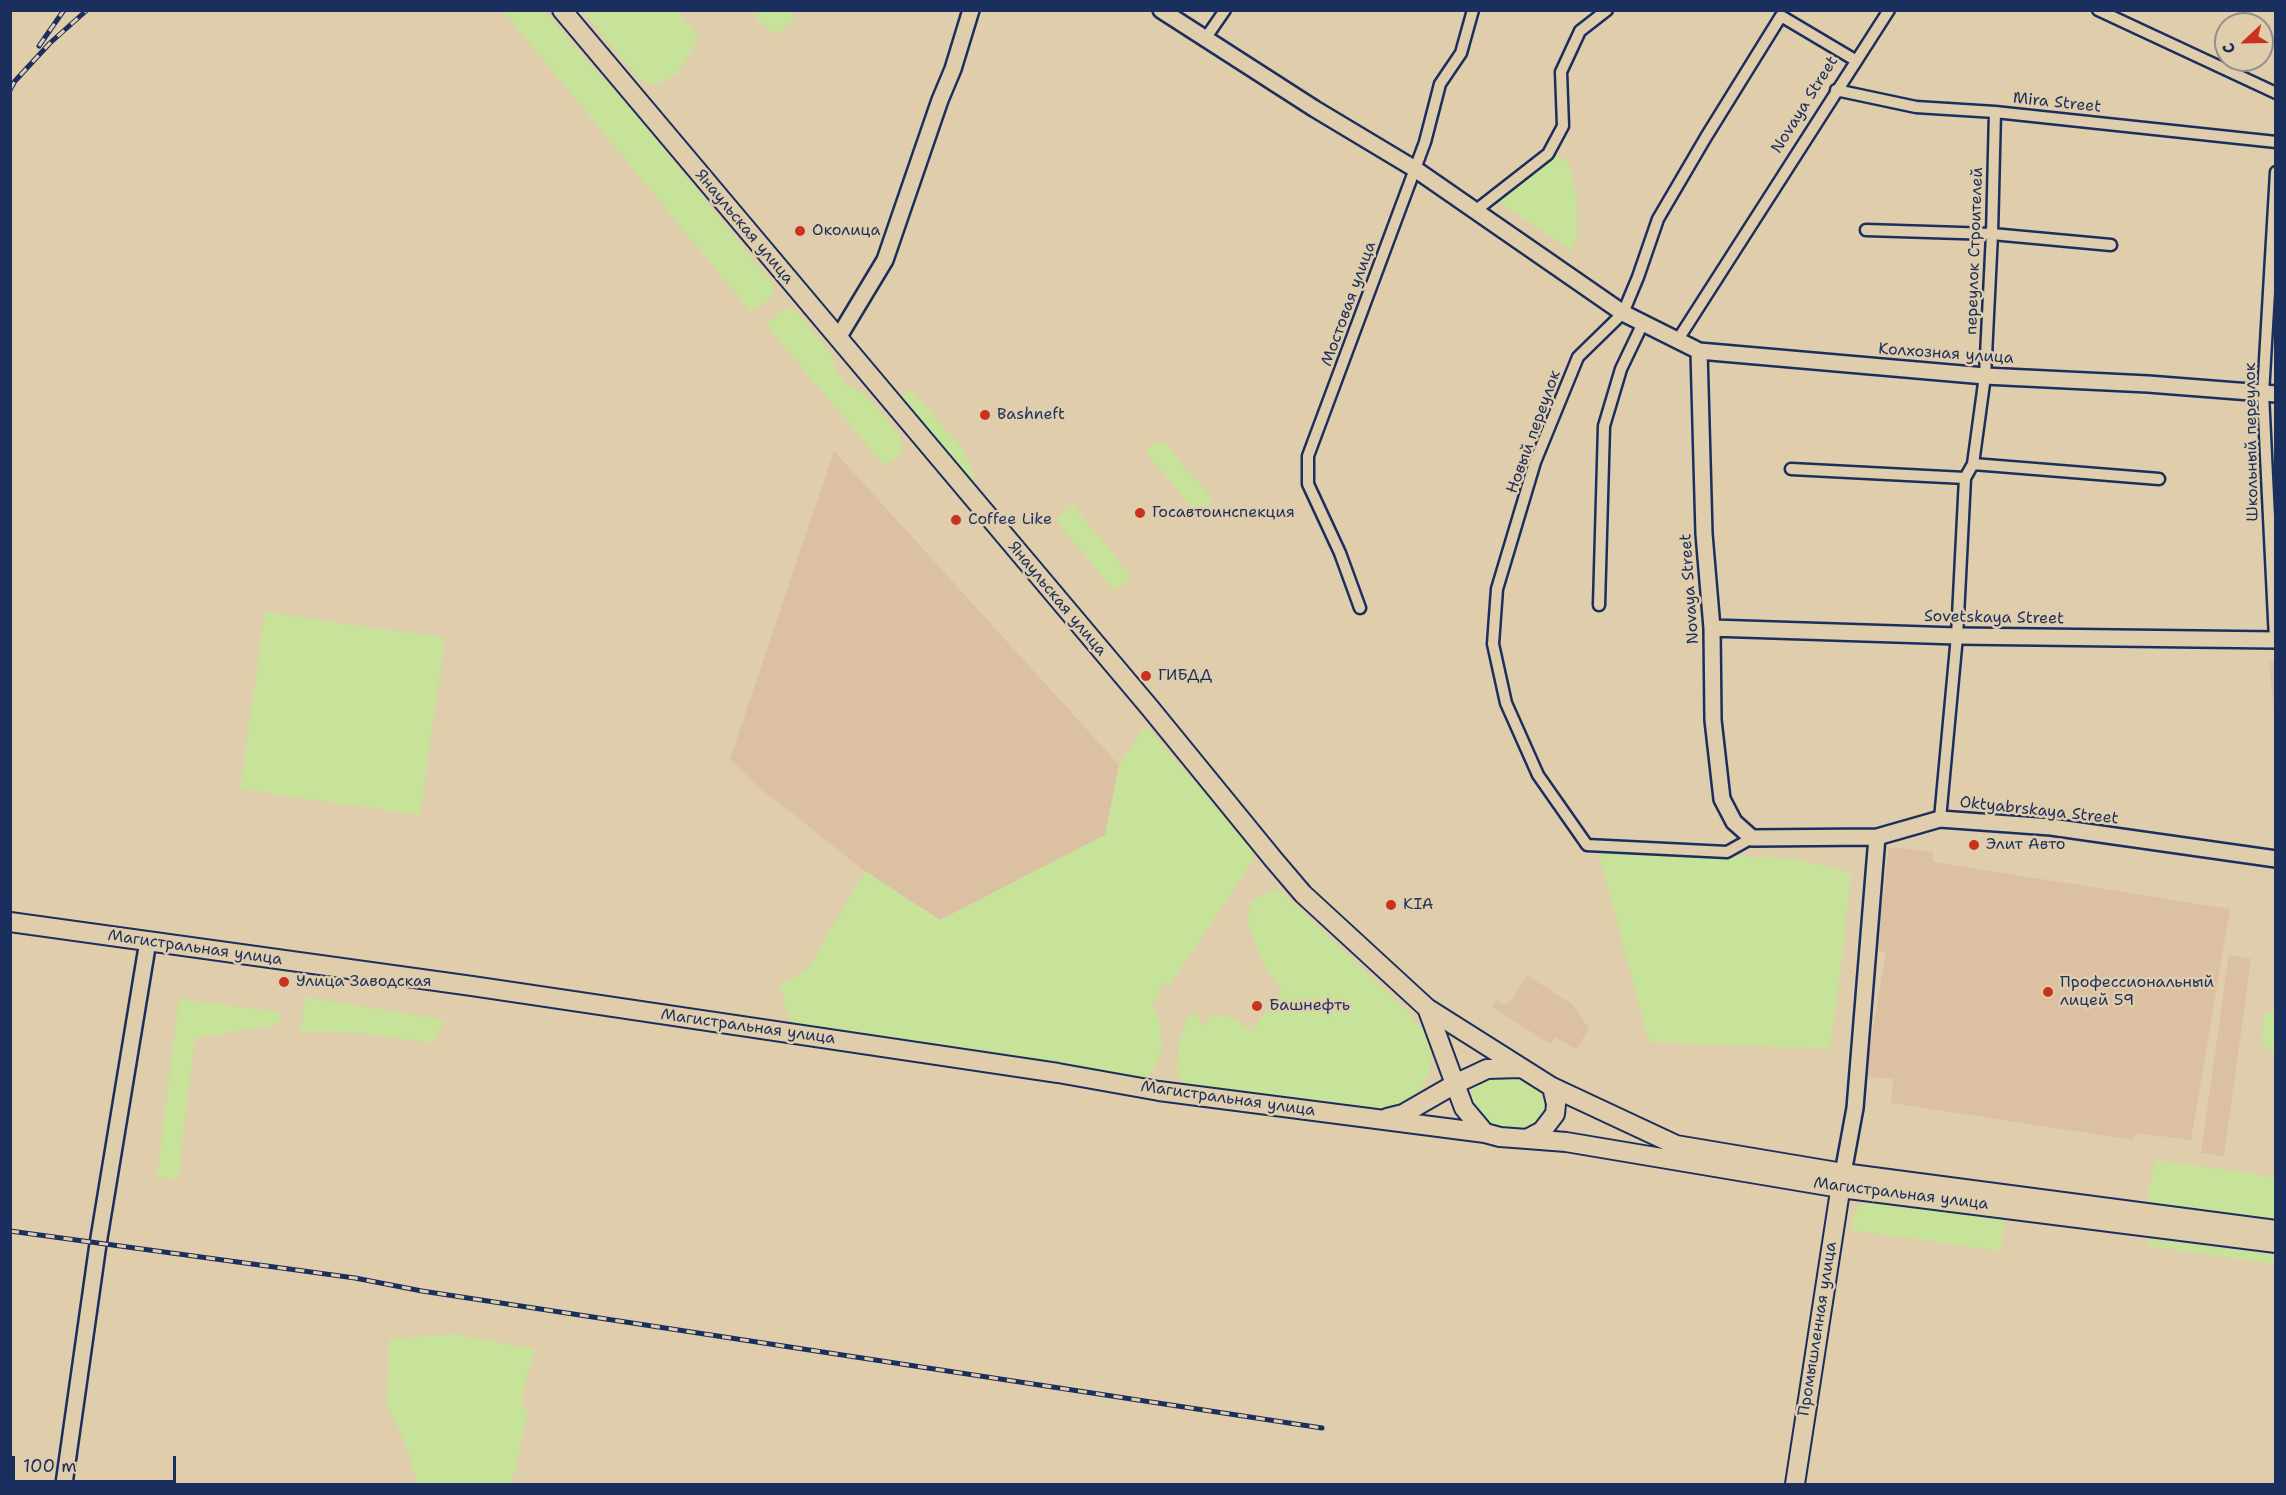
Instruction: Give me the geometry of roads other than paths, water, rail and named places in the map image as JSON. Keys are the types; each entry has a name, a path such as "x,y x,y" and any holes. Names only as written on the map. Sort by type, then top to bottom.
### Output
{"main road":[{"name":"Янаульская улица","path":"562,10 1150,708 1274,860 1304,894 1427,1008"},
{"name":"Магистральная улица","path":"10,922 472,986 1046,1071 1160,1091 1485,1133 1500,1137 1566,1142 2276,1243"},
{"name":"Магистральная улица","path":"1427,1008 1552,1088 1676,1145 1841,1180 2276,1230"},
{"path":"1427,1008 1464,1108 1485,1133"},
{"path":"1382,1120 1403,1114 1455,1084 1487,1069 1521,1068"},
{"path":"1527,1139 1542,1131 1555,1114 1556,1104 1552,1088"},
{"name":"Промышленная улица","path":"1795,1485 1841,1180"}],"street":[{"path":"838,338 885,260 940,100 953,69 971,10"},
{"name":"Колхозная улица","path":"1161,10 1315,109 1415,169 1623,313 1699,351 1985,376 2148,384 2269,394"},
{"path":"1205,39 1225,10"},
{"name":"Мостовая улица","path":"1360,608 1340,553 1308,484 1308,456 1425,142 1440,84 1461,53 1473,10"},
{"path":"1475,210 1548,154 1563,126 1561,72 1580,30 1606,10"},
{"name":"Novaya Street","path":"1677,341 1889,10"},
{"path":"2098,10 2276,93"},
{"name":"Новый переулок","path":"1752,838 1726,852 1587,845 1538,775 1506,703 1492,644 1497,589 1535,462 1578,357 1623,313 1658,219 1781,16 1855,60"},
{"name":"Mira Street","path":"1836,90 1916,107 1995,112 2276,142"},
{"name":"переулок Строителей","path":"1940,819 1957,636 1965,478 1972,464 1985,376 1995,112"},
{"name":"Школьный переулок","path":"2275,640 2269,394 2276,172"},
{"path":"1866,230 1992,234 2111,245"},
{"path":"1599,605 1604,426 1621,369 1643,323"},
{"name":"Novaya Street","path":"1699,351 1704,534 1712,628 1713,720 1722,799 1734,822 1752,838"},
{"path":"1972,464 2159,478"},
{"path":"1791,469 1965,478"},
{"name":"Sovetskaya Street","path":"1712,628 1957,636 2275,640"},
{"name":"Oktyabrskaya Street","path":"1752,838 1877,837 1940,819 2051,827 2276,859"},
{"path":"1841,1180 1856,1108 1877,837"},
{"path":"64,1485 98,1244 148,941"}],"railway":[{"path":"39,46 64,10"},
{"path":"10,90 15,81 50,43 87,10"},
{"path":"10,1231 355,1278 422,1291 1322,1428"}],"place":[{"name":"Околица","path":"800,231"},
{"name":"Bashneft","path":"985,415"},
{"name":"Госавтоинспекция","path":"1140,513"},
{"name":"Coffee Like","path":"956,520"},
{"name":"ГИБДД","path":"1146,676"},
{"name":"Элит Авто","path":"1974,845"},
{"name":"KIA","path":"1391,905"},
{"name":"Улица Заводская","path":"284,982"},
{"name":"Профессиональный лицей 59","path":"2048,992"},
{"name":"Башнефть","path":"1257,1006"}]}
